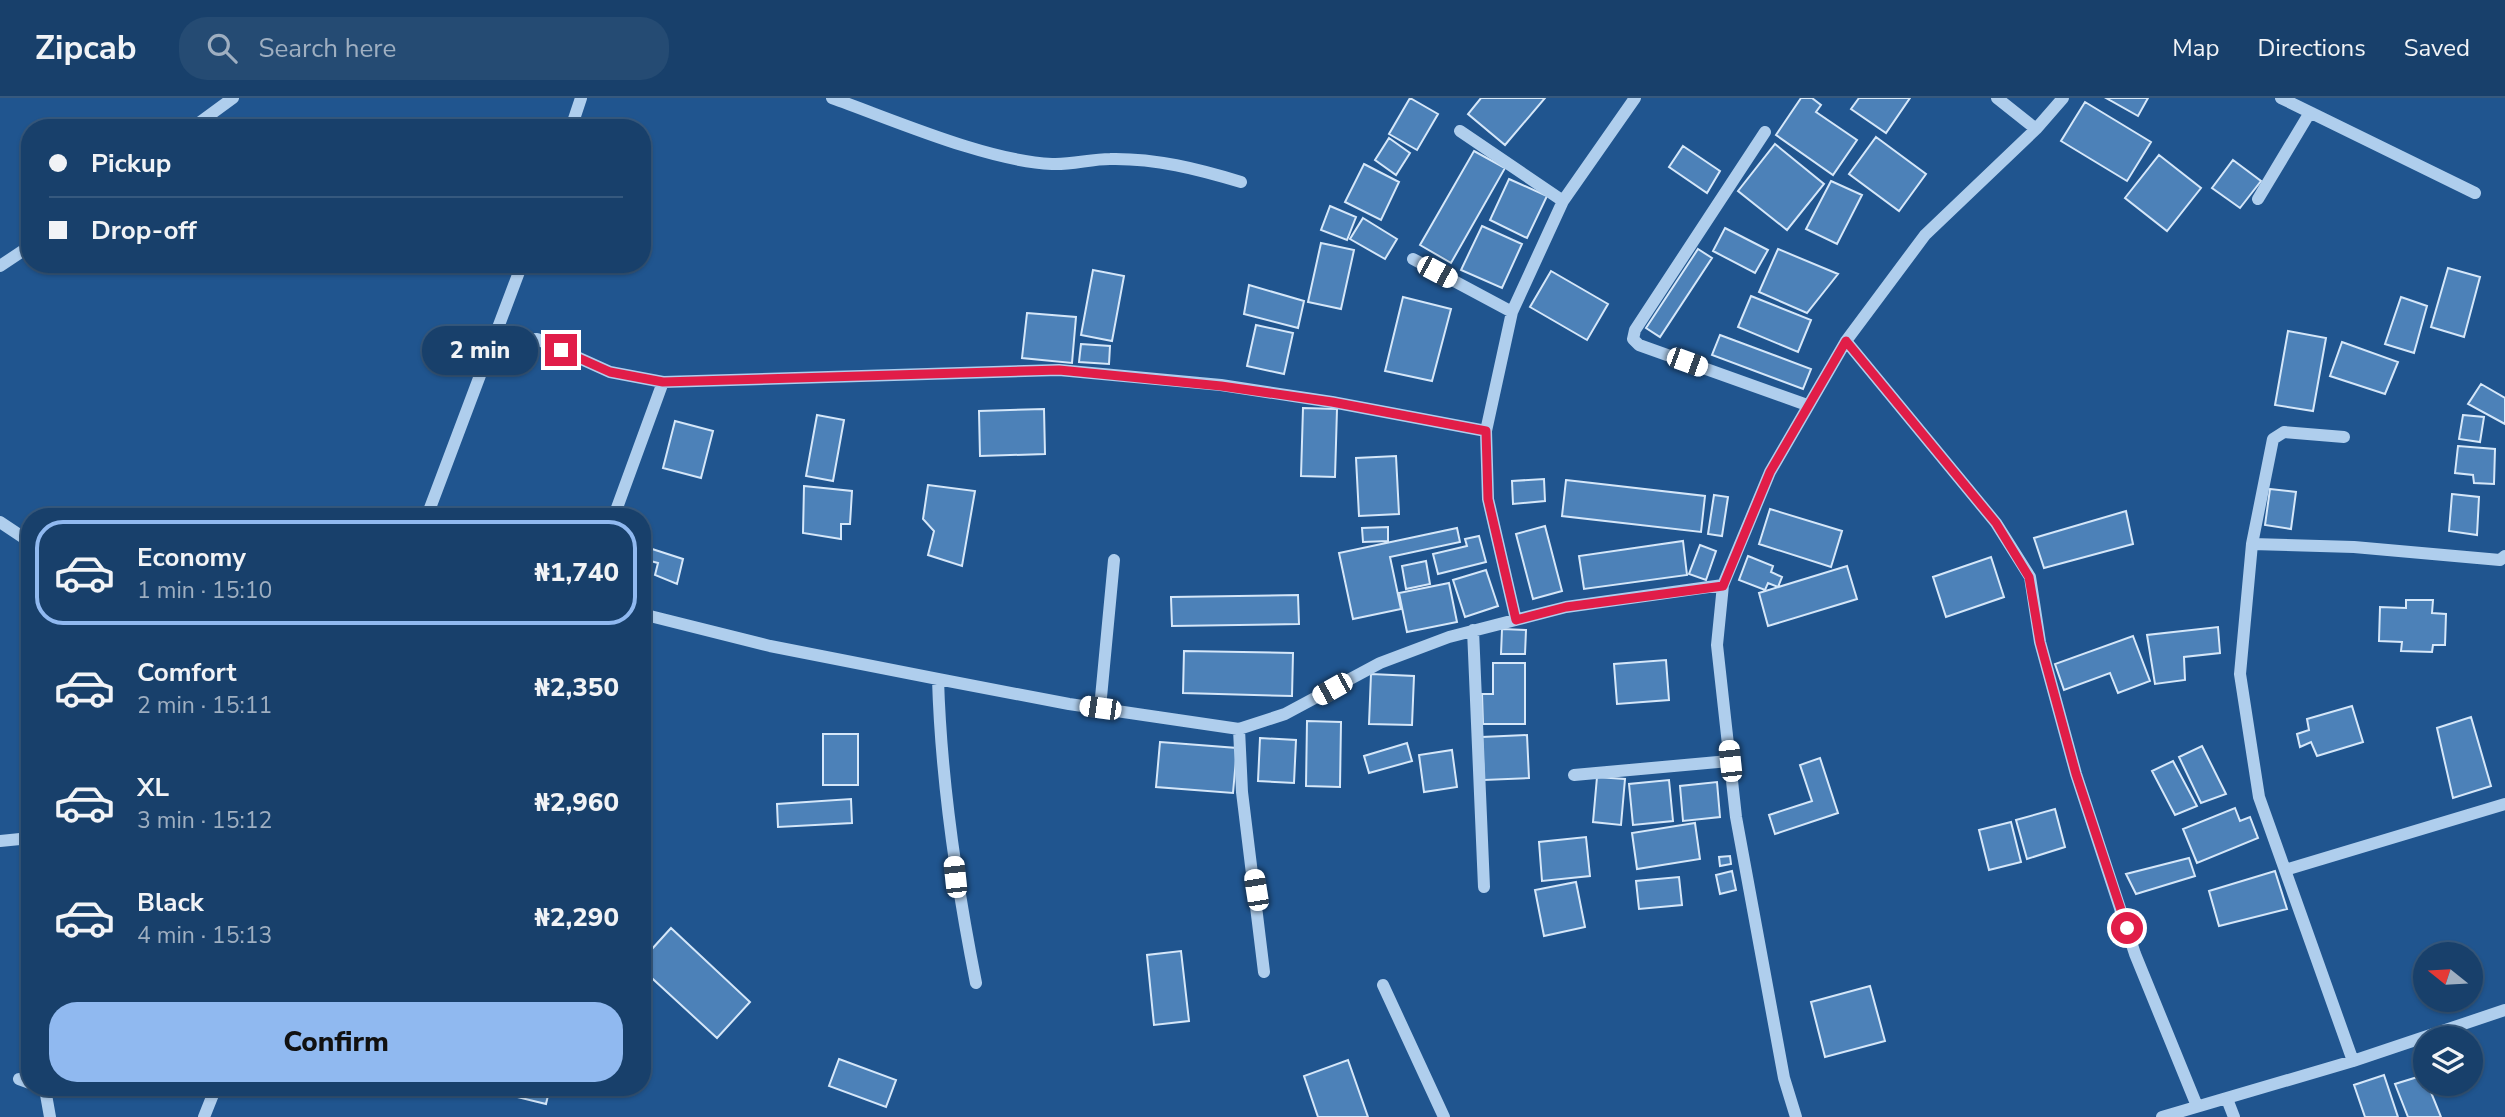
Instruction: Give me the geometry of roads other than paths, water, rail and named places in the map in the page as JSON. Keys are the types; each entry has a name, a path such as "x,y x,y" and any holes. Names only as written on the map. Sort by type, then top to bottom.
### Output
{"street":[{"path":"204,119 233,98"},
{"path":"574,119 581,98"},
{"path":"832,98 991,152 1025,160 1052,164 1110,159 1166,162 1241,182"},
{"path":"1516,620 1488,499 1486,431 1511,312 1563,201 1635,98"},
{"path":"1997,98 2036,129"},
{"path":"1796,1117 1784,1078 1736,817 1717,645 1723,586 1765,483 1807,405 1846,341 1925,235 2036,129 2063,98"},
{"path":"2281,98 2475,194"},
{"path":"2258,199 2309,114"},
{"path":"1460,131 1563,201"},
{"path":"1765,132 1635,330 1633,338 1639,345 1807,405"},
{"path":"0,265 21,252"},
{"path":"1413,259 1511,312"},
{"path":"430,508 519,273"},
{"path":"495,341 537,339 610,372 663,382 1059,370 1233,387 1486,431"},
{"path":"1846,341 1996,523 2029,577 2040,642 2076,774 2136,954 2197,1106"},
{"path":"617,508 663,382"},
{"path":"2344,437 2284,432 2273,439 2252,544 2241,674 2259,797 2353,1061"},
{"path":"0,522 21,536"},
{"path":"2252,544 2354,547 2500,560 2505,556"},
{"path":"1100,708 1114,560"},
{"path":"651,616 770,646 938,679 1239,729 1285,715 1380,663 1473,630 1566,607 1723,586"},
{"path":"1473,630 1485,887"},
{"path":"938,679 944,778 955,877 976,983"},
{"path":"1239,729 1242,792 1264,972"},
{"path":"1574,775 1730,761"},
{"path":"2285,870 2505,804"},
{"path":"0,841 21,839"},
{"path":"1383,985 1444,1117"},
{"path":"2162,1117 2353,1061 2505,1010"},
{"path":"46,1096 50,1117"},
{"path":"204,1117 212,1096"},
{"path":"2227,1099 2234,1117"}]}
